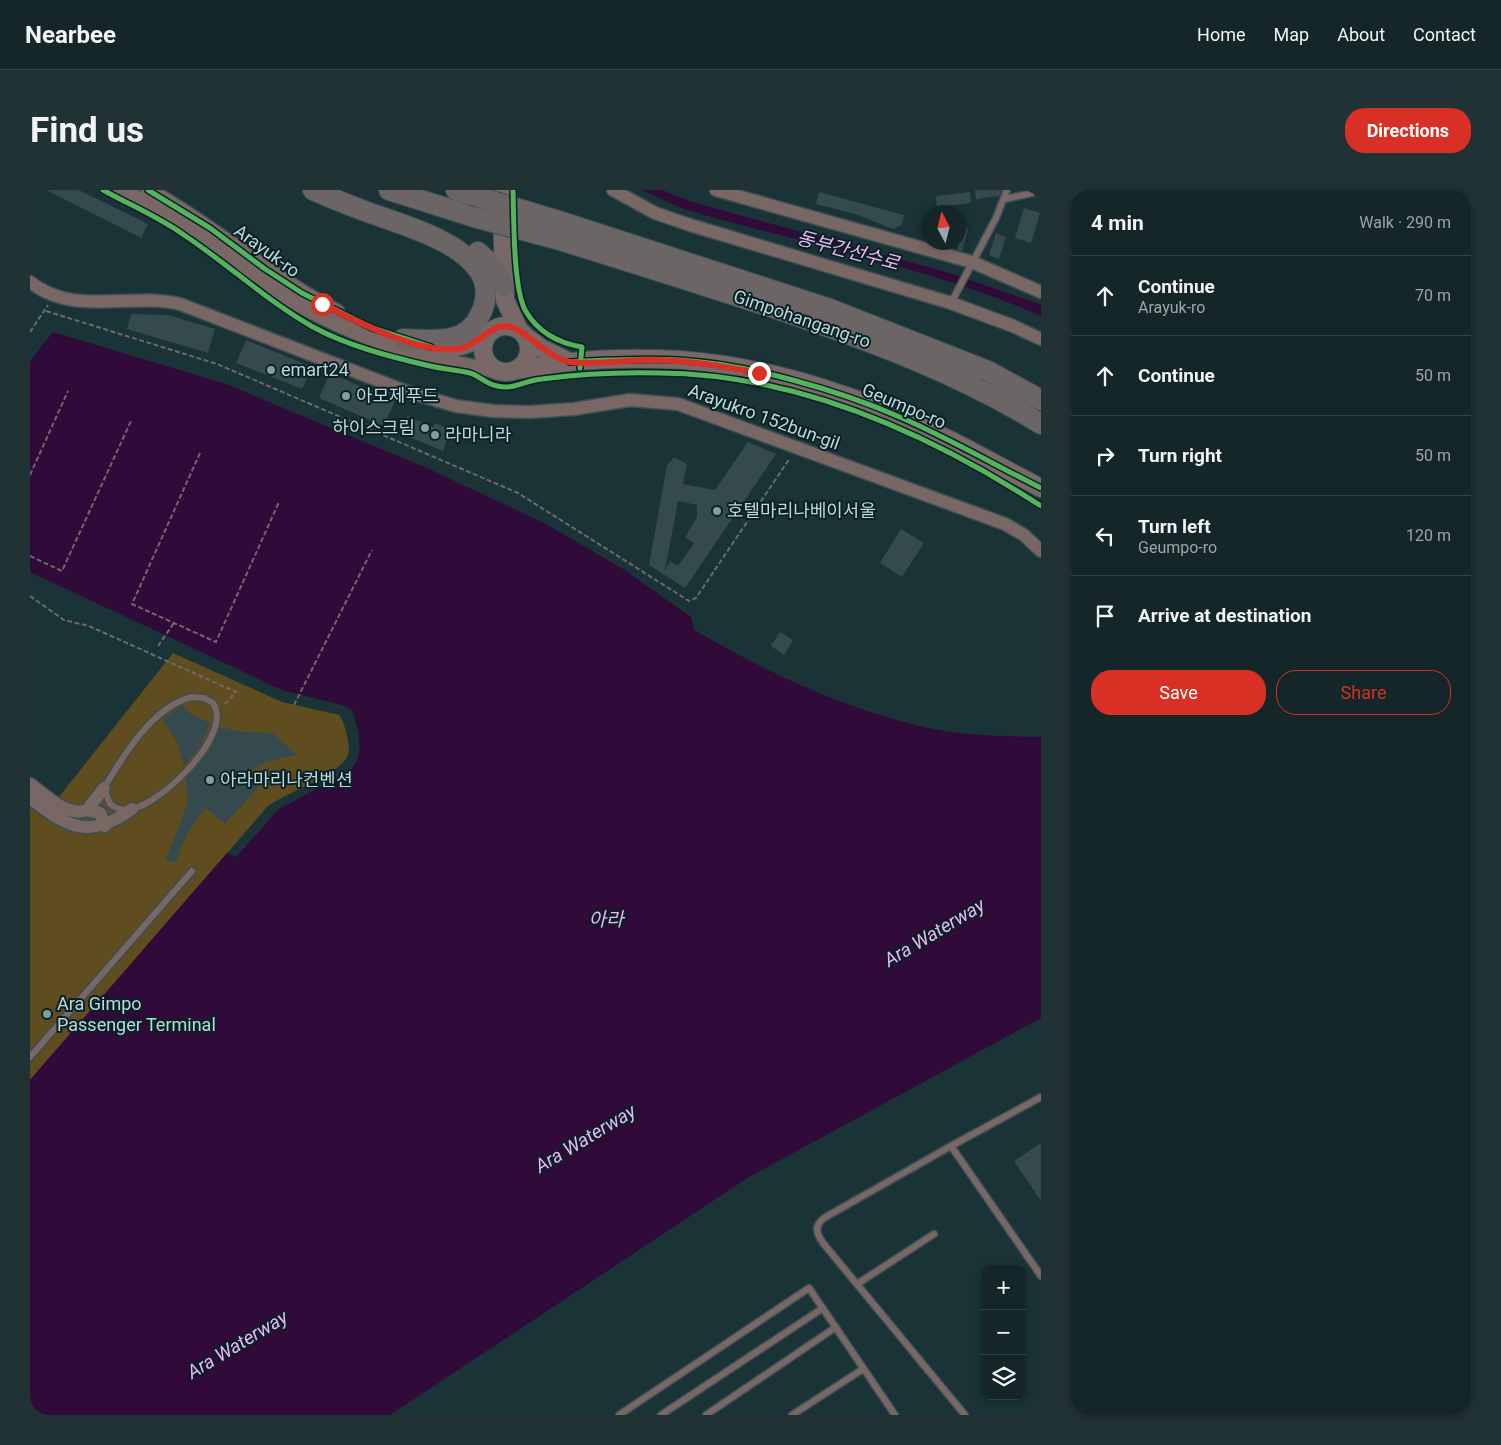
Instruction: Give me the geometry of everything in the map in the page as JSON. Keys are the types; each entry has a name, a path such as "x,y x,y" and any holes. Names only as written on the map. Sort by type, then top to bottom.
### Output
{"highway":[{"path":"313,190 434,237 473,248 492,266 504,293"},
{"path":"389,190 474,217 556,230"},
{"path":"464,192 556,230"},
{"name":"Gimpohangang-ro","path":"556,230 866,322 988,371 1041,400"},
{"name":"Gimpohangang-ro","path":"556,230 708,286 894,350 991,396 1041,424"},
{"path":"403,339 455,338 467,333 474,326 484,308 485,286 477,268 461,254 434,237"}],"main road":[{"path":"500,190 504,293 529,351 522,366 507,371 492,368 483,356 482,349 504,293"},
{"path":"489,333 504,326 522,333 540,348 570,362"},
{"name":"Geumpo-ro","path":"507,371 570,362 680,360 708,363 806,384 901,417 954,442 1041,488"}],"street":[{"path":"121,190 194,232 290,299 362,334 445,362 507,371"},
{"name":"Arayuk-ro","path":"148,190 210,228 265,269 302,293 348,317 403,339 441,349 462,348 489,333"},
{"path":"613,190 655,213 690,225 953,299 1041,339"},
{"path":"716,190 970,265 1041,292"},
{"name":"Arayukro 152bun-gil","path":"30,282 50,294 80,302 154,299 180,304 408,392 456,406 493,411 530,412 574,409 630,400 663,401 693,408 1005,524 1024,535 1041,551"},
{"path":"30,784 64,807 78,812 87,810 100,813 105,826"},
{"path":"87,810 104,788"},
{"path":"30,798 58,819 77,826 105,826 115,822 132,809"},
{"path":"58,819 64,807"}],"lane":[{"path":"953,299 1005,199 1007,190"},
{"path":"1005,199 1041,192"},
{"path":"197,697 213,703 216,710 215,728 196,759 167,789 132,809 118,808 110,804 104,788 136,739 171,706 184,698 197,697"},
{"path":"30,1057 192,871"},
{"path":"965,1415 816,1232 820,1222 951,1146 1041,1097"},
{"path":"951,1146 1041,1276"},
{"path":"857,1284 934,1234"},
{"path":"619,1415 810,1288 895,1415"},
{"path":"661,1415 823,1308"},
{"path":"706,1415 836,1328"},
{"path":"792,1415 863,1368"}],"path":[{"path":"30,332 46,311 50,294"},
{"path":"46,311 217,364 518,493 689,601 696,598 797,447"},
{"path":"30,475 68,391"},
{"path":"30,556 62,571 131,420"},
{"path":"200,453 132,604 216,642 279,502"},
{"path":"294,705 372,550"},
{"path":"30,596 64,620 89,626 236,692 228,703 216,710"},
{"path":"158,646 174,623"}],"shaded area":[{"path":"173,653 282,702 339,715 347,736 348,755 335,769 267,807 30,1080 30,807 43,817"}],"water":[{"name":"동부간선수로","path":"642,190 662,190 692,202 953,274 1039,304 1041,305 1041,316 961,285 920,272 711,217 681,208"},
{"name":"아라","path":"53,332 226,384 429,469 544,523 623,569 691,617 694,630 777,674 834,699 893,719 938,730 982,735 1041,737 1041,1018 749,1177 390,1415 30,1415 30,1080 227,853 236,857 279,809 348,772 358,759 360,743 353,711 342,705 282,690 30,572 30,361"}],"building":[{"path":"46,190 79,190 148,224 141,238"},
{"path":"975,190 1002,190 999,196 976,199"},
{"path":"819,192 904,215 902,225 893,229 855,214 816,204"},
{"path":"970,192 971,203 937,205 936,196"},
{"path":"1024,208 1040,213 1031,243 1015,238"},
{"path":"996,233 1006,237 999,259 989,255"},
{"path":"131,314 168,315 215,329 208,353 127,329"},
{"path":"246,340 312,367 302,389 236,363"},
{"path":"330,373 395,401 384,426 319,398"},
{"path":"407,416 433,427 435,423 451,429 443,451 400,433"},
{"name":"호텔마리나베이서울","path":"748,442 776,454 685,588 649,565 667,465 674,457 687,464 683,484 715,490","holes":["678,501 697,505 697,517 685,537 694,543 678,566 670,561 665,570"]},
{"path":"901,529 924,543 902,577 880,563"},
{"path":"780,632 793,640 784,655 771,646"},
{"path":"182,706 191,714 210,723 200,746 184,766 177,742 162,719"},
{"name":"아라마리나컨벤션","path":"220,727 244,732 273,733 297,755 266,762 249,772 262,783 225,824 206,808 193,824 181,847 176,863 165,860 182,820 187,800 186,778 209,751"},
{"path":"1041,1143 1041,1201 1014,1161"}],"cycle path":[{"path":"103,190 155,217 200,246 296,317 326,334 355,345 415,363 470,373 490,384 503,387 556,377 630,373 710,376 761,384 810,396 859,412 906,432 953,454 1041,506"},
{"path":"148,190 210,228 265,269 302,293 372,328 431,347"},
{"path":"513,190 516,269 521,299 525,310 536,324 549,335 582,347 580,368"},
{"path":"570,362 638,359 706,362 793,380 822,388 902,418 955,443 1041,488"}],"place":[{"name":"emart24","path":"271,370"},
{"name":"아모제푸드","path":"346,396"},
{"name":"하이스크림","path":"425,428"},
{"name":"라마니라","path":"435,435"},
{"name":"호텔마리나베이서울","path":"717,511"},
{"name":"아라마리나컨벤션","path":"210,780"},
{"name":"Ara Gimpo Passenger Terminal","path":"47,1014"}],"route":[{"path":"322,304 372,328 441,349 462,348 473,344 497,327 504,326 519,330 540,348 570,362 680,360 708,363 759,373"}],"water label":[{"name":"Ara Waterway","path":"934,932"},
{"name":"Ara Waterway","path":"585,1138"},
{"name":"Ara Waterway","path":"237,1344"}]}
